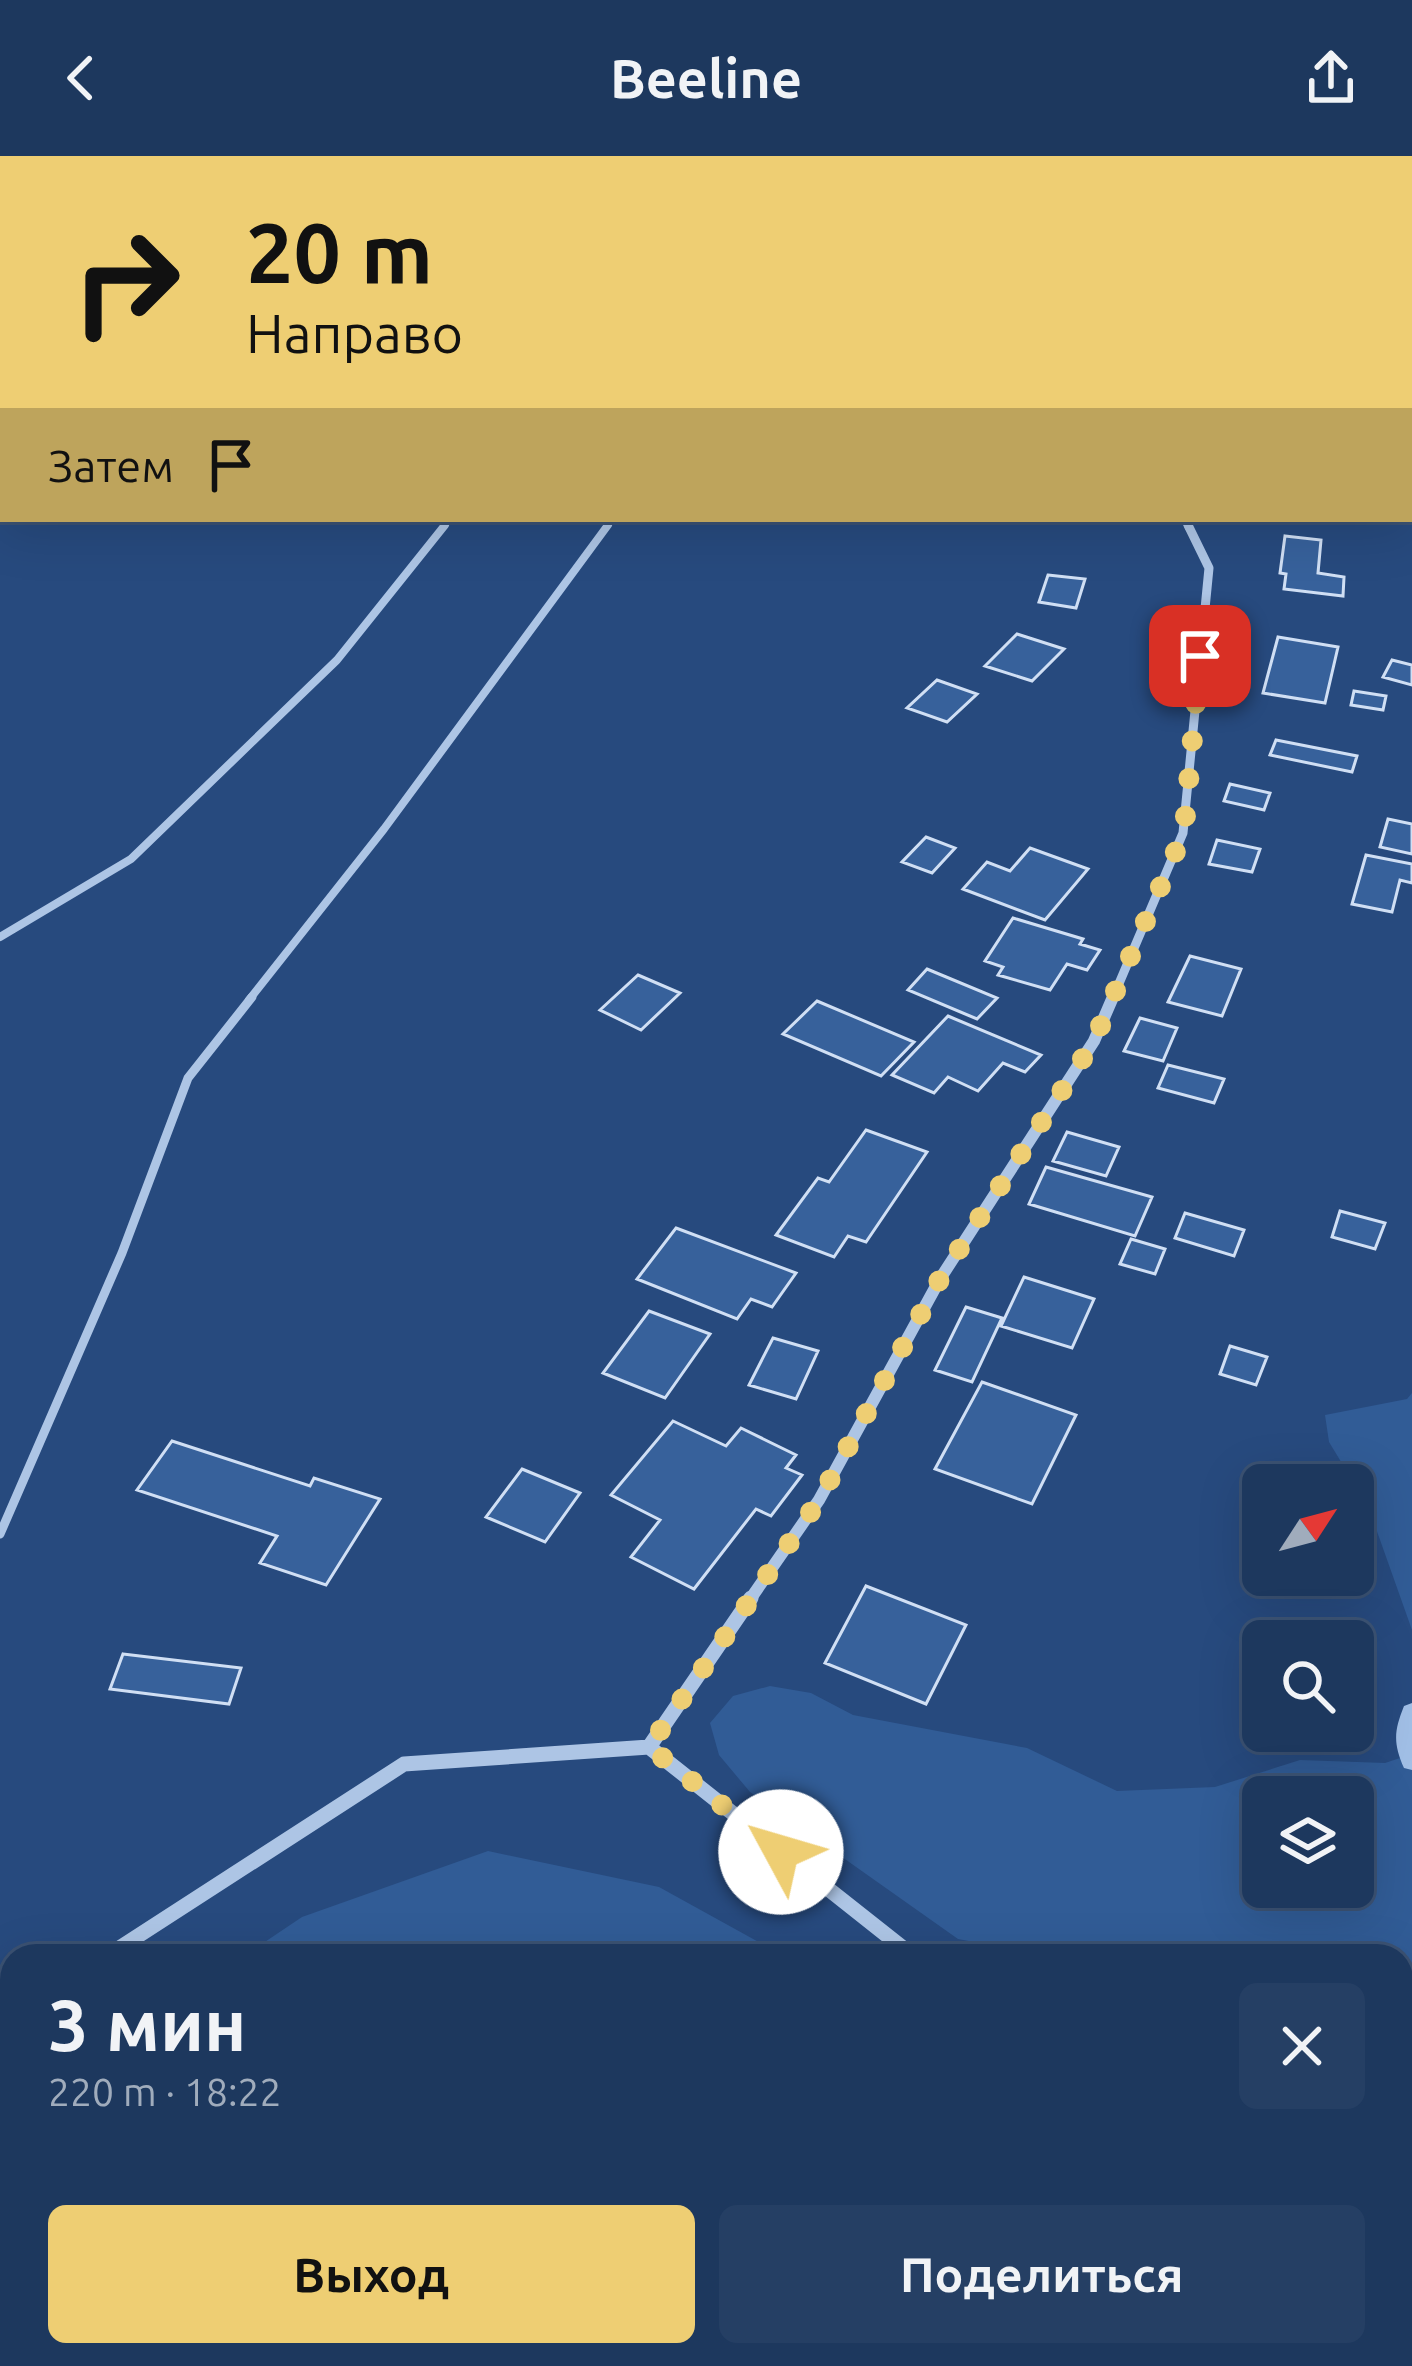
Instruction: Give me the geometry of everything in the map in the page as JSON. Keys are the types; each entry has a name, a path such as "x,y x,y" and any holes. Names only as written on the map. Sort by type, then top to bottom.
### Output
{"street":[{"path":"649,1747 819,1500 940,1279 1094,1041 1184,832 1209,568 1186,522"},
{"path":"126,1944 404,1764 649,1747 898,1944"}],"lane":[{"path":"0,937 130,859 337,660 448,522"},
{"path":"0,1534 122,1253 188,1078 384,829 610,522"}],"shaded area":[{"path":"1412,1393 1412,1630 1374,1523 1374,1464 1342,1464 1329,1442 1325,1415 1407,1399"},
{"path":"770,1686 811,1693 853,1715 1027,1748 1117,1791 1215,1787 1242,1778 1242,1908 1374,1908 1374,1776 1250,1776 1300,1760 1385,1763 1412,1754 1412,1944 985,1944 958,1939 750,1792 719,1755 710,1723 733,1696"},
{"path":"488,1851 659,1887 762,1944 262,1944 302,1917"}],"building":[{"path":"1285,536 1321,540 1318,573 1344,577 1343,596 1284,589 1286,574 1280,573"},
{"path":"1048,575 1085,579 1076,608 1039,602"},
{"path":"1017,634 1064,649 1032,681 985,666"},
{"path":"1278,637 1338,647 1325,703 1263,693"},
{"path":"1392,660 1412,665 1412,685 1383,677"},
{"path":"937,680 977,694 947,722 907,708"},
{"path":"1354,691 1386,696 1383,710 1351,705"},
{"path":"1276,740 1357,756 1352,772 1270,755"},
{"path":"1230,784 1270,793 1264,810 1224,801"},
{"path":"1388,819 1412,824 1412,854 1380,847"},
{"path":"926,837 955,848 932,873 902,862"},
{"path":"1217,840 1260,849 1252,872 1209,864"},
{"path":"1030,848 1088,869 1045,920 963,889 987,862 1010,871"},
{"path":"1366,855 1412,864 1412,883 1400,880 1392,912 1352,904"},
{"path":"1013,918 1083,939 1080,944 1100,950 1087,970 1067,964 1050,990 998,975 1003,967 985,961"},
{"path":"1190,956 1241,969 1222,1016 1168,1002"},
{"path":"927,969 997,998 977,1019 908,990"},
{"path":"638,975 680,993 641,1030 600,1010"},
{"path":"817,1001 914,1042 881,1076 783,1034"},
{"path":"948,1016 1041,1055 1025,1072 1003,1063 978,1091 948,1077 934,1093 892,1075"},
{"path":"1140,1018 1177,1028 1163,1061 1124,1051"},
{"path":"1168,1065 1224,1079 1214,1103 1158,1088"},
{"path":"866,1130 927,1152 866,1242 848,1236 834,1257 776,1235 818,1178 829,1182"},
{"path":"1067,1132 1119,1147 1106,1176 1053,1161"},
{"path":"1046,1167 1152,1197 1135,1236 1029,1204"},
{"path":"1340,1211 1385,1223 1375,1249 1332,1237"},
{"path":"1185,1213 1244,1230 1234,1256 1175,1238"},
{"path":"676,1228 796,1273 772,1307 751,1299 737,1319 637,1279"},
{"path":"1131,1239 1165,1249 1155,1274 1120,1264"},
{"path":"1024,1277 1094,1299 1072,1348 1001,1326"},
{"path":"966,1307 1002,1318 972,1382 935,1370"},
{"path":"649,1311 710,1334 665,1398 603,1373"},
{"path":"773,1338 818,1351 796,1399 749,1385"},
{"path":"1230,1346 1267,1357 1256,1385 1220,1374"},
{"path":"982,1382 1076,1415 1032,1504 935,1469"},
{"path":"673,1421 726,1446 741,1428 796,1455 786,1468 802,1475 771,1516 756,1509 694,1589 631,1557 660,1520 611,1495"},
{"path":"172,1441 310,1486 314,1478 380,1499 326,1585 260,1563 277,1536 137,1490"},
{"path":"522,1469 580,1493 545,1542 486,1517"},
{"path":"866,1586 966,1625 926,1704 825,1663"},
{"path":"123,1654 241,1668 229,1704 110,1689"}],"waterway":[{"path":"1412,1712 1405,1741 1412,1761"}],"route":[{"path":"781,1852 649,1747 819,1500 940,1279 1094,1041 1184,832 1200,656"}]}
